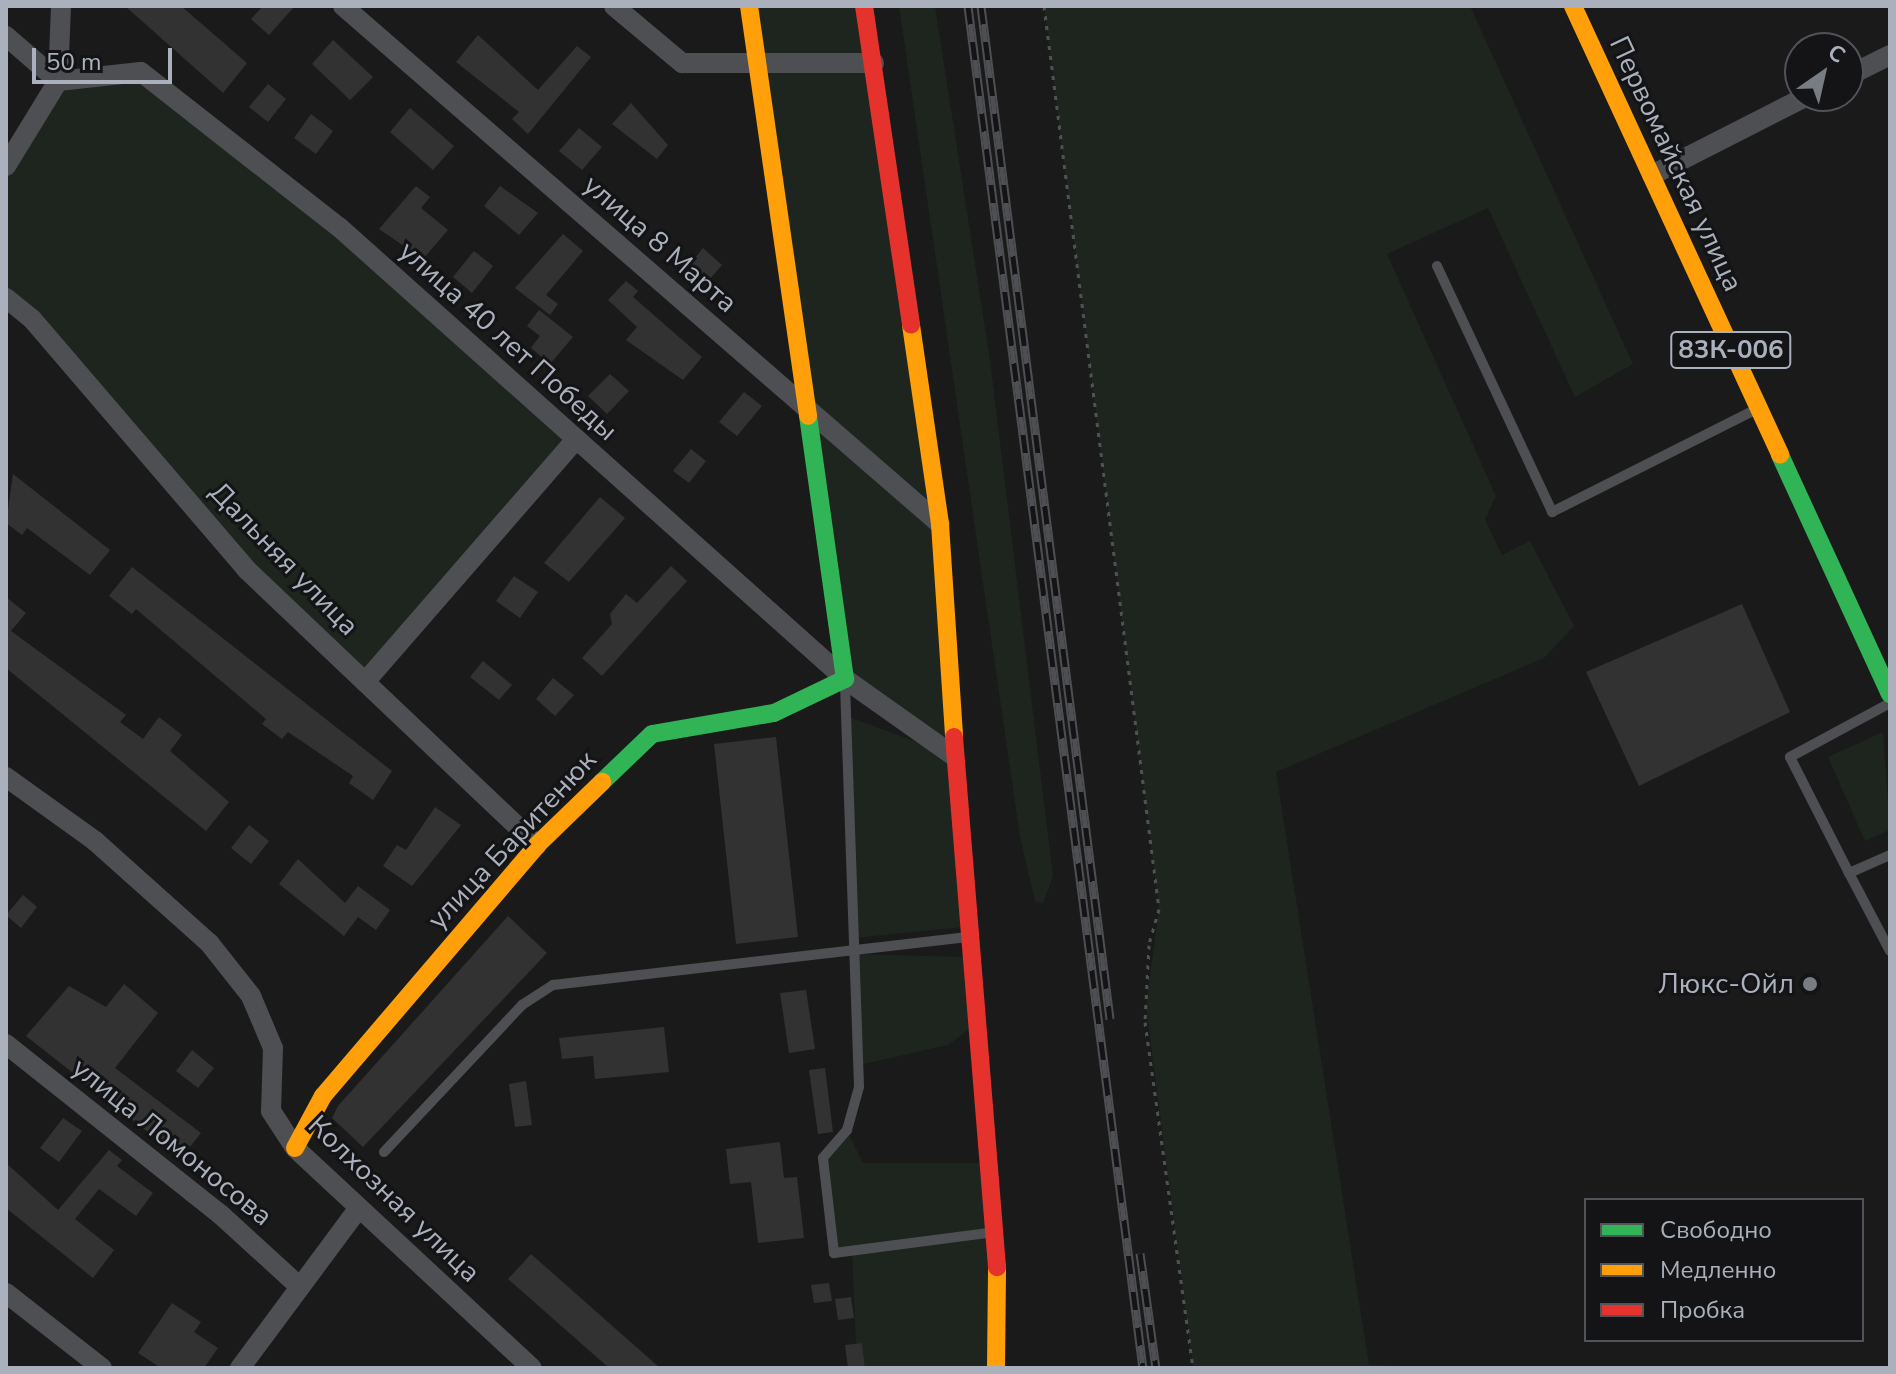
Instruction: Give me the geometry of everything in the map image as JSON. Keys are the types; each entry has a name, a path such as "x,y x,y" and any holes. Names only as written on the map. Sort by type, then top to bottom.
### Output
{"street":[{"path":"6,166 58,81 61,6"},
{"name":"улица 8 Марта","path":"343,6 940,524"},
{"path":"614,6 682,63 874,63"},
{"path":"749,6 845,679"},
{"path":"864,6 940,524 951,754 965,937 1000,1298 1012,1368"},
{"name":"Первомайская улица","path":"1573,6 1890,694"},
{"path":"6,36 58,81"},
{"path":"1864,68 1890,55"},
{"name":"улица 40 лет Победы","path":"58,81 141,72 339,227 845,679 951,754"},
{"path":"1652,175 1784,108"},
{"name":"Дальняя улица","path":"6,298 32,319 246,569 537,845"},
{"path":"365,682 576,439"},
{"name":"улица Баритенюк","path":"295,1148 323,1096 537,845 652,734 774,713 845,679"},
{"name":"Колхозная улица","path":"6,777 153,889 251,996 273,1048 271,1111 295,1148 532,1368"},
{"name":"улица Ломоносова","path":"6,1044 220,1214 300,1287"},
{"path":"240,1368 358,1209"},
{"path":"6,1293 102,1368"},
{"path":"996,1368 1000,1298"}],"lane":[{"path":"1437,266 1552,512 1757,409"},
{"path":"845,679 859,1087 847,1130 823,1158 834,1253 993,1232"},
{"path":"1890,703 1790,757 1890,951"},
{"path":"1849,873 1890,855"},
{"path":"384,1152 522,1005 553,985 855,947 965,937"}],"path":[{"path":"1044,6 1157,893 1145,1022 1193,1368"}],"shaded area":[{"path":"749,6 864,6 940,524 964,927 854,938 843,715 947,753 845,679"},
{"path":"899,6 935,6 990,360 1053,876 1043,904 1035,901 1020,837"},
{"path":"1044,6 1470,6 1633,364 1575,397 1488,208 1387,254 1496,496 1485,519 1502,555 1530,541 1574,626 1544,658 1276,772 1369,1365 1477,1368 1193,1368 1146,1006 1159,909"},
{"path":"141,72 576,439 365,682 246,569 6,298 6,166 58,81"},
{"path":"1883,732 1890,830 1865,841 1828,757"},
{"path":"855,954 966,957 972,1027 948,1045 859,1065"},
{"path":"847,1130 863,1163 986,1163 996,1368 865,1368 862,1343 856,1344 852,1252 834,1253 823,1158"}],"building":[{"path":"125,6 181,6 247,63 223,93"},
{"path":"263,6 295,6 269,35 251,19"},
{"path":"478,35 538,90 577,46 591,57 528,134 512,119 519,112 456,62"},
{"path":"333,40 373,77 350,100 312,64"},
{"path":"268,84 286,99 268,122 249,107"},
{"path":"631,103 668,145 657,159 612,124"},
{"path":"410,108 454,146 433,170 390,132"},
{"path":"311,114 333,131 316,154 294,138"},
{"path":"579,128 602,147 582,170 559,151"},
{"path":"416,186 430,197 421,208 448,230 423,259 379,229"},
{"path":"500,186 538,213 519,235 484,206"},
{"path":"563,234 583,251 546,295 558,304 550,315 515,288"},
{"path":"703,248 722,265 709,280 690,264"},
{"path":"474,251 493,266 472,293 453,277"},
{"path":"626,281 638,291 633,297 702,357 683,380 626,340 637,327 608,300"},
{"path":"539,310 573,337 550,364 531,348 540,336 527,326"},
{"path":"610,374 629,391 607,414 588,396"},
{"path":"744,392 762,406 737,436 719,422"},
{"path":"691,449 706,461 689,483 673,471"},
{"path":"13,474 110,550 90,575 27,528 22,535 6,523"},
{"path":"600,497 625,518 569,582 544,563"},
{"path":"671,566 687,581 602,676 582,658 612,624 610,614 626,594 637,603"},
{"path":"132,567 392,771 373,800 349,783 353,776 288,732 282,739 262,724 266,719 136,609 132,614 109,596"},
{"path":"514,576 538,592 520,618 496,601"},
{"path":"6,597 26,613 11,631 126,715 120,722 143,739 159,717 182,735 170,751 229,802 206,831 6,668"},
{"path":"1742,604 1790,712 1639,786 1586,672"},
{"path":"483,661 512,685 499,700 470,677"},
{"path":"553,678 574,695 555,716 536,699"},
{"path":"776,737 798,937 736,944 714,744"},
{"path":"435,807 461,825 412,886 383,866 397,845 406,850"},
{"path":"249,825 269,841 251,864 231,848"},
{"path":"298,859 345,903 358,886 390,910 376,930 358,917 344,936 279,884"},
{"path":"23,895 37,907 21,928 6,915"},
{"path":"508,916 547,953 363,1147 332,1118 338,1106"},
{"path":"124,984 158,1013 115,1068 201,1133 181,1158 26,1036 69,986 106,1007"},
{"path":"806,990 815,1049 789,1053 780,993"},
{"path":"664,1027 669,1072 595,1079 593,1056 562,1059 559,1038"},
{"path":"192,1050 214,1068 198,1088 176,1071"},
{"path":"825,1068 833,1132 818,1134 809,1070"},
{"path":"526,1081 532,1125 515,1127 509,1084"},
{"path":"63,1118 82,1131 59,1162 40,1148"},
{"path":"780,1142 784,1178 797,1177 804,1238 758,1243 751,1182 730,1184 726,1149"},
{"path":"109,1150 122,1160 117,1166 153,1193 136,1216 99,1189 75,1219 114,1250 93,1278 6,1208 6,1163 58,1210"},
{"path":"531,1254 660,1368 609,1368 508,1279"},
{"path":"829,1283 832,1301 814,1303 811,1285"},
{"path":"851,1297 854,1318 838,1320 835,1299"},
{"path":"172,1303 201,1322 194,1332 218,1348 204,1368 161,1368 138,1353"},
{"path":"862,1343 865,1368 848,1368 845,1345"}],"railway":[{"path":"968,6 1143,1368"},
{"path":"981,6 1110,1019"},
{"path":"1140,1253 1156,1368"}],"traffic: fast":[{"path":"602,782 652,734 774,713 845,679 808,416"},
{"path":"1780,455 1890,694"}],"traffic: slow":[{"path":"749,6 808,416"},
{"path":"1573,6 1780,455"},
{"path":"911,325 940,524 954,737"},
{"path":"295,1148 323,1096 537,845 602,782"},
{"path":"996,1368 997,1267"}],"traffic: jam":[{"path":"864,6 911,325"},
{"path":"954,737 997,1267"}],"place":[{"name":"Люкс-Ойл","path":"1810,984"}]}
